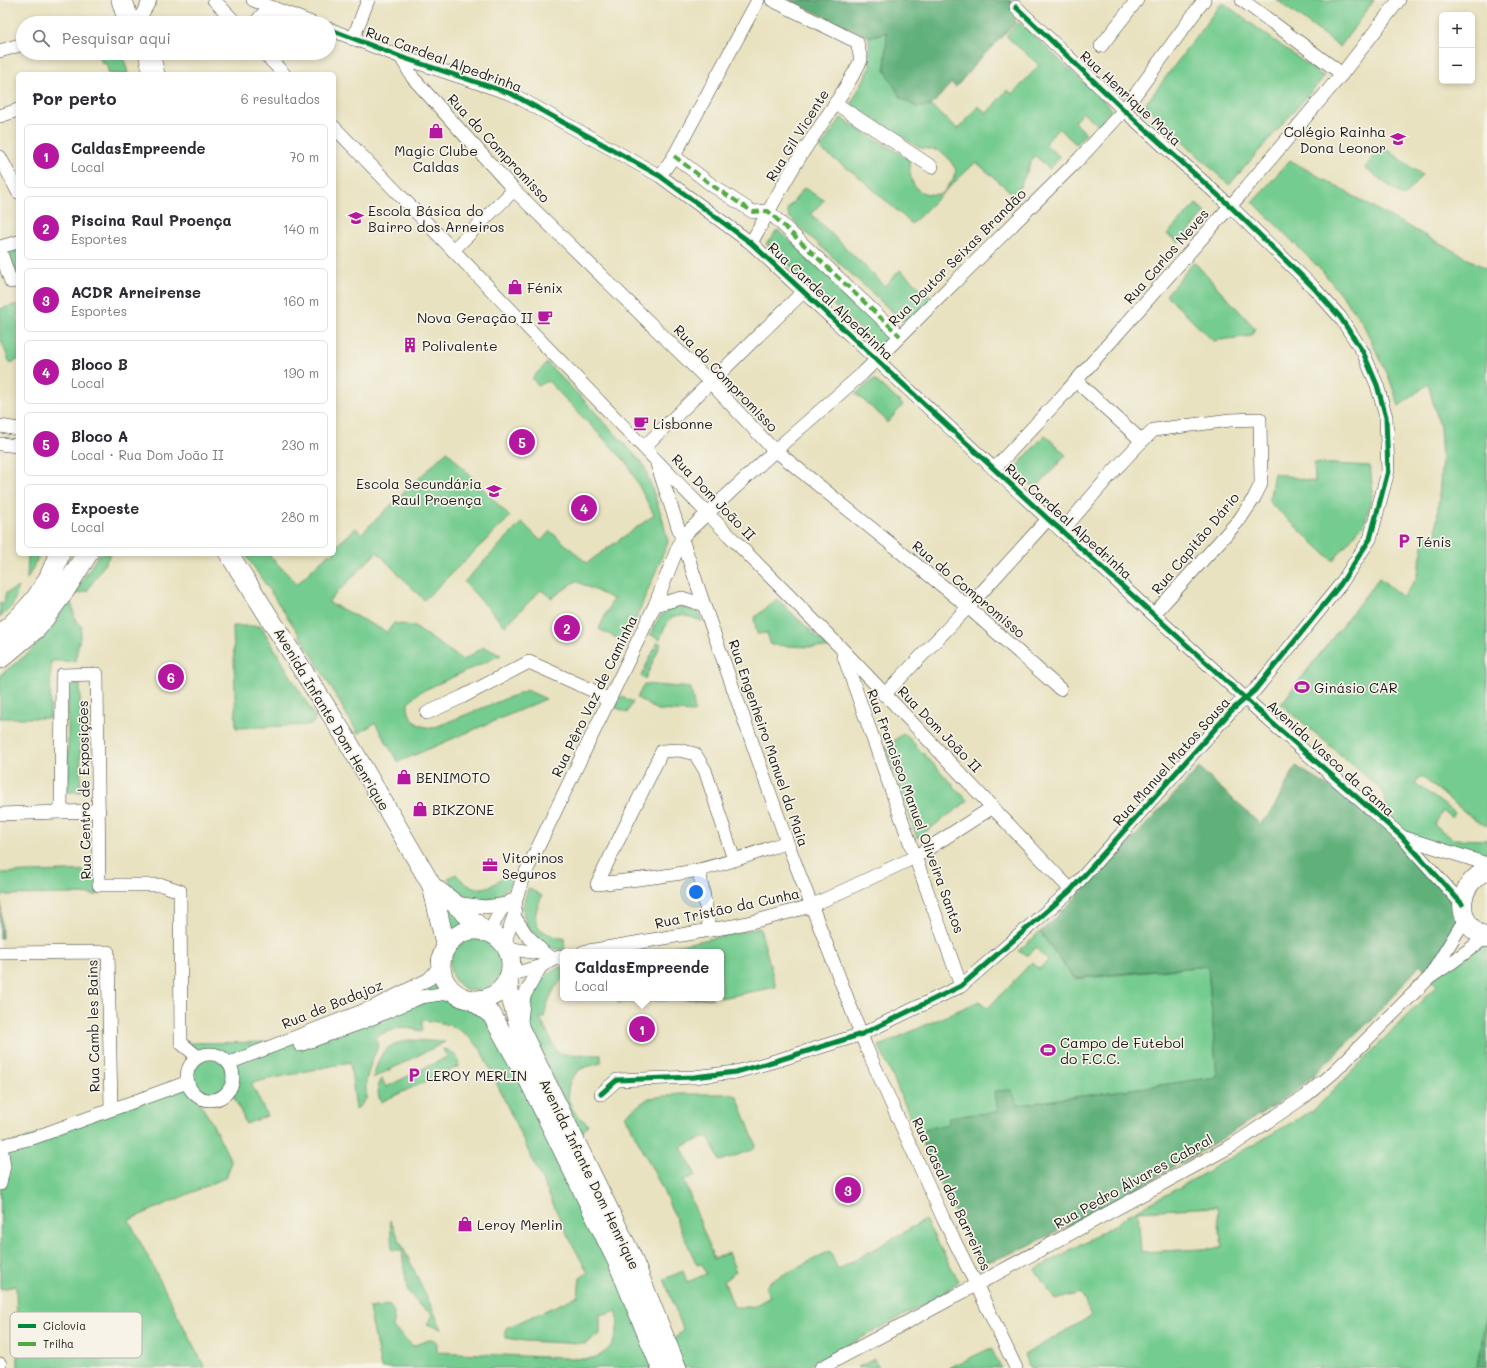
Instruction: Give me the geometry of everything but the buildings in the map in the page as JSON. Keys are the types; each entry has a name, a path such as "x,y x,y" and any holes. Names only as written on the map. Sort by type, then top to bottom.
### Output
{"main road":[{"path":"122,0 140,12"},
{"path":"137,60 140,72"},
{"path":"151,60 154,72"},
{"path":"0,636 21,617 45,588 58,556"},
{"path":"0,658 37,627 63,592 86,556"},
{"name":"Avenida Infante Dom Henrique","path":"230,556 262,603 344,735 432,886 444,956"},
{"path":"1486,938 1477,933 1470,926 1464,911 1464,893 1470,882 1478,874 1487,870"},
{"name":"Avenida Infante Dom Henrique","path":"432,886 496,939"},
{"path":"476,931 496,939 511,963 509,977 504,987 492,996 479,1000 472,1000 459,996 445,981 444,956 450,942 461,934 476,931"},
{"name":"Avenida Infante Dom Henrique","path":"509,977 509,991 520,1029 631,1255 678,1368"},
{"name":"Avenida Infante Dom Henrique","path":"472,1000 492,1014 530,1083 617,1261 661,1368"}],"street":[{"path":"214,0 229,16"},
{"path":"253,0 294,16"},
{"path":"353,39 368,0"},
{"path":"660,176 674,156 758,0"},
{"name":"Rua Gil Vicente","path":"751,243 796,164 850,82 861,60 857,42 772,0"},
{"path":"1101,46 1136,0"},
{"name":"Rua Doutor Seixas Brandão","path":"708,514 775,451 877,360 1080,158 1124,110 1204,0"},
{"path":"1242,0 1342,74"},
{"name":"Rua Carlos Neves","path":"994,469 1076,381 1230,206 1342,74 1398,0"},
{"name":"Rua Henrique Mota","path":"1016,8 1124,110 1230,206"},
{"path":"261,16 275,9"},
{"name":"Rua Cardeal Alpedrinha","path":"336,33 401,57 512,94 660,176 751,243 1048,519 1246,698"},
{"path":"0,51 16,46"},
{"name":"Rua do Compromisso","path":"401,57 413,78 514,190 710,382 775,451 968,607 1060,689"},
{"path":"271,60 282,72"},
{"path":"835,103 932,167"},
{"path":"0,116 16,111"},
{"name":"Rua Dom João II","path":"336,129 708,514 841,648 884,695 1071,890"},
{"path":"674,156 713,186 753,212 768,211"},
{"path":"0,157 16,188"},
{"path":"453,250 514,190"},
{"name":"Rua Manuel Matos Sousa","path":"601,1094 616,1080 694,1077 736,1072 782,1059 862,1034 961,986 1071,890 1226,717 1254,690 1340,585 1370,539 1388,471 1386,417 1377,384 1363,352 1340,317 1313,287 1230,206"},
{"name":"Rua Cardeal Alpedrinha","path":"768,211 900,336"},
{"path":"0,247 16,243"},
{"path":"0,250 11,282 16,281"},
{"path":"644,447 803,292"},
{"path":"1062,531 1088,499 1142,441 1076,381"},
{"name":"Rua Capitão Dário","path":"1142,441 1154,430 1230,420 1260,419 1261,484 1254,498 1240,519 1154,614"},
{"path":"0,426 16,429"},
{"path":"0,444 16,446"},
{"name":"Rua Engenheiro Manuel da Maia","path":"656,460 704,606 787,842 862,1034"},
{"name":"Rua Pêro Vaz de Caminha","path":"511,901 577,770 608,701 655,605 682,537 708,514"},
{"path":"884,695 968,607 1048,519"},
{"path":"655,605 682,598 704,606"},
{"name":"Rua Francisco Manuel Oliveira Santos","path":"841,648 961,986"},
{"path":"427,713 462,697 529,662 596,692 608,701"},
{"name":"Rua Centro de Exposições","path":"0,814 62,812 62,675 97,674 99,885 162,884 180,891 181,1042 198,1057"},
{"name":"Avenida Vasco da Gama","path":"1246,698 1401,836 1464,911"},
{"path":"734,860 705,770 695,754 679,750 662,751 597,884 699,870 734,860 787,842"},
{"name":"Rua Tristão da Cunha","path":"600,949 760,920 811,906 915,857 993,807"},
{"path":"62,812 98,811"},
{"path":"1401,836 1487,864"},
{"path":"699,870 710,930"},
{"path":"454,903 485,907 511,901"},
{"path":"511,901 514,916 526,934 551,959"},
{"path":"496,939 496,918 511,901"},
{"path":"1429,978 1464,911"},
{"path":"496,939 514,916"},
{"path":"1429,978 1486,938"},
{"path":"496,939 551,959"},
{"name":"Rua Camb les Bains","path":"0,953 108,952 110,1109"},
{"name":"Rua de Badajoz","path":"230,1066 388,999 429,979 444,956"},
{"path":"509,977 551,959"},
{"path":"520,1029 524,996 551,959"},
{"name":"Rua Pedro Álvares Cabral","path":"821,1368 1233,1145 1304,1097 1334,1072 1429,978"},
{"path":"230,1066 361,1023 421,997 454,992"},
{"name":"Rua Casal dos Barreiros","path":"862,1034 866,1047 944,1218 1016,1368"},
{"path":"205,1054 214,1054 222,1057 230,1066 233,1075 230,1088 222,1096 215,1099 204,1099 196,1095 190,1087 188,1082 188,1070 193,1061 198,1057 205,1054"},
{"path":"0,1184 4,1166 0,1147 33,1138 188,1082"}],"green space":[{"path":"789,0 1011,0 1016,23 977,62 956,87 951,83 931,106 916,107 901,98 885,70 887,32 869,37"},
{"path":"1277,0 1374,0 1340,47"},
{"path":"1222,2 1324,77 1229,185 1145,105"},
{"path":"1019,22 1112,109 1098,125 1083,112 1074,122 1086,133 1076,144 1058,128 1045,144 1060,157 1050,169 1034,155 1020,187 1013,194 976,162 942,194 953,180 956,170 950,160 942,152 918,147 851,104 870,68 869,37 887,32 885,70 916,107 931,106 958,129 978,106 987,113 1007,90 1013,94 1039,65 1006,36"},
{"path":"101,60 125,60 128,72 108,72 106,63 102,64"},
{"path":"841,118 909,159 912,182 920,191 925,193 942,194 912,224 858,176 820,149"},
{"path":"1381,145 1422,175 1404,197 1365,168"},
{"path":"1290,160 1376,209 1487,269 1487,826 1476,821 1421,776 1415,783 1455,813 1452,818 1443,811 1434,825 1453,839 1487,840 1487,864 1401,836 1389,817 1383,791 1281,704 1379,578 1403,597 1416,579 1426,533 1436,535 1442,459 1440,427 1428,384 1399,406 1388,375 1361,320 1324,273 1253,202"},
{"path":"804,188 824,200 811,214 885,286 900,270 935,301 907,325 790,218 787,210"},
{"path":"1196,204 1206,212 1179,243 1167,234"},
{"path":"778,230 895,336 885,352 766,244"},
{"path":"16,243 16,277 0,250"},
{"path":"1194,262 1255,328 1251,336 1213,341 1166,295"},
{"path":"16,305 16,361 10,363 0,338 0,309"},
{"path":"547,363 582,398 644,465 662,517 668,542 626,643 599,629 613,599 576,581 552,598 541,590 505,626 464,582 522,522 541,541 550,531 587,563 654,515 627,463 548,381 538,386 532,378"},
{"path":"874,379 903,405 887,423 884,418 856,394"},
{"path":"1045,435 1066,455 1035,489 1015,468"},
{"path":"447,451 510,517 424,600 377,552 328,602 387,632 394,623 413,626 463,660 484,647 501,655 420,692 408,702 411,717 422,726 433,728 527,690 546,699 398,762 375,723 358,734 305,643 246,556 270,556 297,584 326,556 336,556 336,546 356,528 361,534"},
{"path":"1314,463 1370,466 1373,492 1365,522 1333,561 1269,502 1274,473 1315,482"},
{"path":"28,556 39,556 27,579"},
{"path":"98,556 110,556 87,591 73,595"},
{"path":"19,587 12,606 0,618 0,603 4,603 6,593"},
{"path":"777,599 829,648 771,645 767,633 757,634 754,618"},
{"path":"69,601 72,605 75,619 82,627 75,661 51,661 50,718 0,718 0,675 29,653 46,634"},
{"path":"673,607 693,610 699,613 702,621 686,616 675,616 670,619 663,630 660,640 650,634 656,622 662,615"},
{"path":"233,626 261,626 315,717 314,722 311,725 236,728"},
{"path":"658,642 661,644 645,679 641,676"},
{"path":"644,684 691,688 695,712 657,710 637,698"},
{"path":"68,685 80,685 81,792 68,792"},
{"path":"621,696 633,702 627,713 615,707"},
{"path":"904,733 968,801 917,838 885,747"},
{"path":"1296,766 1384,822 1401,836 1465,919 1429,978 1421,964 1373,1018 1299,1089 1223,1138 1123,1197 1022,1249 991,1261 980,1263 977,1261 916,1130 948,1125 949,1117 998,1112 995,1091 1011,1090 1018,1105 1217,1077 1208,966 1074,978 1040,932 1108,865 1199,768 1260,824 1272,811"},
{"path":"99,870 98,895 1,895 2,938 0,938 0,873"},
{"path":"456,874 467,884 479,888 485,888 497,882 503,876 513,880 498,896 480,900 472,899 455,887 448,878"},
{"path":"528,888 542,896 537,908 537,924 544,932 556,937 564,938 565,949 557,949 544,944 538,940 529,929 523,910"},
{"path":"444,901 467,925 450,933"},
{"path":"760,928 776,987 724,997 724,949 653,949"},
{"name":"Campo de Futebol do F.C.C.","path":"1040,932 1074,979 1208,966 1217,1077 1018,1105 995,1092 998,1112 949,1117 948,1125 916,1130 879,1046 979,1001 988,1008 1032,962 1039,969 1048,961 1036,948 1027,956 1018,951"},
{"path":"1487,938 1487,1306 1478,1368 1030,1368 1024,1355 1091,1316 1081,1293 1055,1300 1035,1270 1116,1224 1128,1215 1182,1186 1315,1109 1437,985 1429,978","holes":["1217,1207 1222,1248 1141,1252 1138,1211"]},
{"path":"476,939 486,941 494,947 500,955 502,965 500,975 494,983 486,989 476,991 466,989 458,983 452,975 450,965 452,955 458,947 466,941"},
{"path":"560,967 560,982 550,997 544,1018 540,1017 558,1054 601,1055 601,1063 583,1068 577,1072 568,1088 569,1099 574,1111 588,1124 580,1136 553,1078 533,1040 529,1028 528,1018 531,999 540,982 546,975"},
{"path":"439,981 441,988 454,992 492,1015 661,1368 381,1368 369,1308 390,1305 394,1313 393,1328 413,1346 429,1340 437,1341 437,1352 587,1359 599,1356 607,1350 616,1335 618,1323 617,1311 609,1314 600,1314 600,1334 585,1344 525,1341 506,1338 506,1328 578,1296 580,1277 588,1273 568,1236 481,1050 468,1036 448,1025 422,1020 422,1031 401,1027 376,1036 378,1042 377,1049 366,1080 366,1099 356,1110 350,1062 251,1083 267,1116 246,1124 231,1090 233,1077 230,1065 217,1055 201,1055 181,1043 282,1042 420,991"},
{"path":"618,1001 656,1001 618,1003"},
{"path":"409,1040 445,1042 373,1078 378,1062 384,1052 393,1045"},
{"path":"443,1049 448,1050 457,1057 459,1066 381,1102 378,1090 382,1079 386,1087 447,1057"},
{"path":"214,1057 221,1060 227,1066 230,1077 229,1085 221,1094 214,1097 206,1097 199,1094 191,1085 190,1073 193,1066 202,1058"},
{"path":"190,1087 212,1123 231,1161 227,1177 129,1220 205,1368 18,1368 18,1358 142,1358 142,1312 17,1312 16,1286 0,1289 1,1146"},
{"path":"680,1094 730,1094 737,1096 756,1146 752,1150 720,1161 708,1136 681,1147 696,1175 684,1180 714,1259 728,1253 736,1271 724,1281 734,1307 752,1307 770,1297 765,1287 771,1281 830,1251 838,1270 925,1220 959,1281 938,1297 805,1368 684,1368 672,1342 683,1329 664,1279 683,1271 687,1282 706,1274 702,1264 697,1265 661,1186 625,1115 649,1098"},
{"path":"390,1220 442,1329 427,1324 433,1315 418,1304 407,1290 402,1250 392,1250"},
{"path":"1487,1306 1487,1368 1478,1368"},
{"path":"991,1348 1001,1368 949,1368"},
{"path":"874,1359 879,1367 857,1368"}],"marked path":[{"path":"674,156 713,186 753,212 768,211 900,336"}],"cycle path":[{"path":"601,1094 617,1080 694,1077 736,1072 782,1059 862,1034 961,986 1071,890 1231,711 1255,690 1340,585 1370,539 1388,471 1386,417 1377,385 1363,352 1340,317 1313,287 1230,206 1124,110 1016,7"},
{"path":"336,32 401,57 512,94 660,176 751,243 1048,519 1270,721 1401,836 1462,904"}],"place":[{"name":"Magic Clube Caldas","path":"436,131"},
{"name":"Colégio Rainha Dona Leonor","path":"1398,139"},
{"name":"Escola Básica do Bairro dos Arneiros","path":"356,218"},
{"name":"Fénix","path":"515,287"},
{"name":"Nova Geração II","path":"545,317"},
{"name":"Polivalente","path":"410,345"},
{"name":"Lisbonne","path":"641,423"},
{"name":"Bloco A","path":"522,442"},
{"name":"Escola Secundária Raul Proença","path":"494,491"},
{"name":"Bloco B","path":"584,508"},
{"name":"Ténis","path":"1404,541"},
{"name":"Piscina Raul Proença","path":"567,628"},
{"name":"Expoeste","path":"171,677"},
{"name":"Ginásio CAR","path":"1302,687"},
{"name":"BENIMOTO","path":"404,777"},
{"name":"BIKZONE","path":"420,809"},
{"name":"Vitorinos Seguros","path":"490,865"},
{"name":"CaldasEmpreende","path":"642,1029"},
{"name":"Campo de Futebol do F.C.C.","path":"1048,1050"},
{"name":"LEROY MERLIN","path":"414,1075"},
{"name":"ACDR Arneirense","path":"848,1190"},
{"name":"Leroy Merlin","path":"465,1224"}]}
